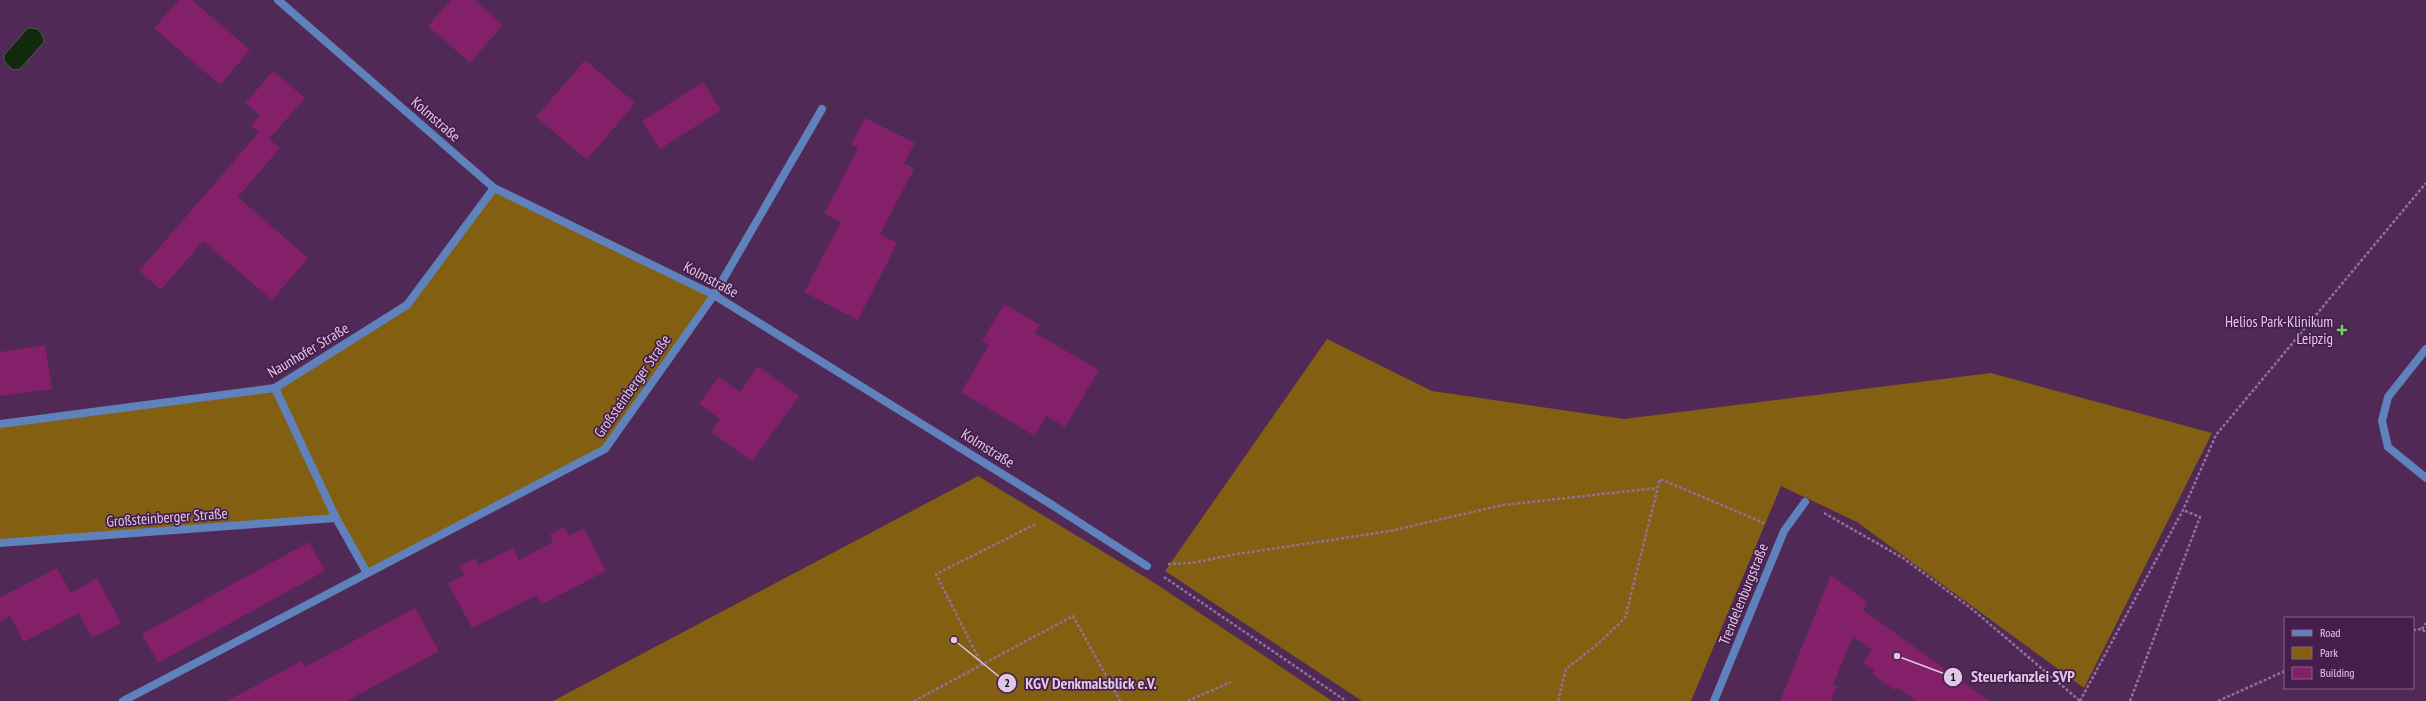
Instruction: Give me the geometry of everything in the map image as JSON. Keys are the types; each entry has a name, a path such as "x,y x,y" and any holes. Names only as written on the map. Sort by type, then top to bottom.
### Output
{"street":[{"name":"Kolmstraße","path":"278,0 494,188 714,295 1049,503 1147,566"},
{"name":"Großsteinberger Straße","path":"123,701 605,449 714,295 822,109"},
{"name":"Naunhofer Straße","path":"0,424 276,388 407,305 494,188"},
{"path":"2426,349 2388,398 2382,421 2388,447 2426,478"},
{"path":"276,388 336,518 367,573"},
{"name":"Trendelenburgstraße","path":"1714,701 1784,531 1805,502"},
{"name":"Großsteinberger Straße","path":"0,543 336,518"}],"path":[{"path":"1805,502 1903,558 1972,609 2080,701 2183,510 2216,435 2426,183"},
{"path":"1558,701 1566,669 1599,643 1625,618 1660,479 1784,531"},
{"path":"1147,566 1192,563 1231,555 1390,531 1503,506 1657,488"},
{"path":"982,665 936,574 1034,525 1049,503"},
{"path":"2130,701 2200,517 2183,510"},
{"path":"1147,566 1346,701"},
{"path":"914,701 1073,616 1120,701"},
{"path":"2414,630 2422,629 2426,623"},
{"path":"2422,629 2426,633"},
{"path":"2218,701 2284,671"},
{"path":"1188,701 1231,682"}],"green space":[{"path":"494,188 714,295 605,449 367,573 336,518 0,543 0,424 276,388 407,305"},
{"path":"1327,339 1432,391 1624,419 1991,373 2212,433 2084,688 1857,522 1781,486 1691,701 1362,701 1165,571"},
{"path":"978,476 1150,580 1332,701 553,701"}],"shaded area":[{"path":"28,28 39,31 44,42 20,69 13,70 4,61 4,55"}],"building":[{"path":"179,0 192,0 250,50 220,85 154,28"},
{"path":"451,0 475,0 503,25 470,63 428,26"},
{"path":"585,60 635,103 587,160 536,117"},
{"path":"273,71 305,98 269,139 280,148 238,197 308,258 272,300 203,241 161,290 139,271 259,132 251,126 260,115 245,103"},
{"path":"703,82 721,110 660,149 642,121"},
{"path":"865,118 915,143 904,163 914,169 880,234 897,243 858,320 804,292 841,222 824,214 858,148 851,144"},
{"path":"1004,304 1040,325 1035,333 1099,370 1065,427 1046,416 1035,436 961,392 989,345 982,341"},
{"path":"45,345 52,389 0,396 0,352"},
{"path":"758,366 799,396 752,461 711,432 720,419 699,404 719,377 740,392"},
{"path":"564,527 569,536 584,528 606,571 542,604 537,595 472,628 448,583 464,575 460,566 475,558 479,565 513,548 519,560 553,542 550,534"},
{"path":"309,542 325,571 158,663 142,634"},
{"path":"57,568 71,593 97,578 121,623 92,638 79,613 24,642 10,616 0,622 0,594 1,597"},
{"path":"1831,575 1867,602 1863,610 1989,701 1916,701 1897,687 1894,690 1872,674 1875,671 1862,662 1872,650 1853,636 1833,685 1837,686 1831,701 1780,701"},
{"path":"415,608 439,651 347,701 227,701 302,661 305,667"}],"place":[{"name":"Helios Park-Klinikum Leipzig","path":"2342,330"},
{"name":"KGV Denkmalsblick e.V.","path":"954,640"},
{"name":"Steuerkanzlei SVP","path":"1897,656"}]}
